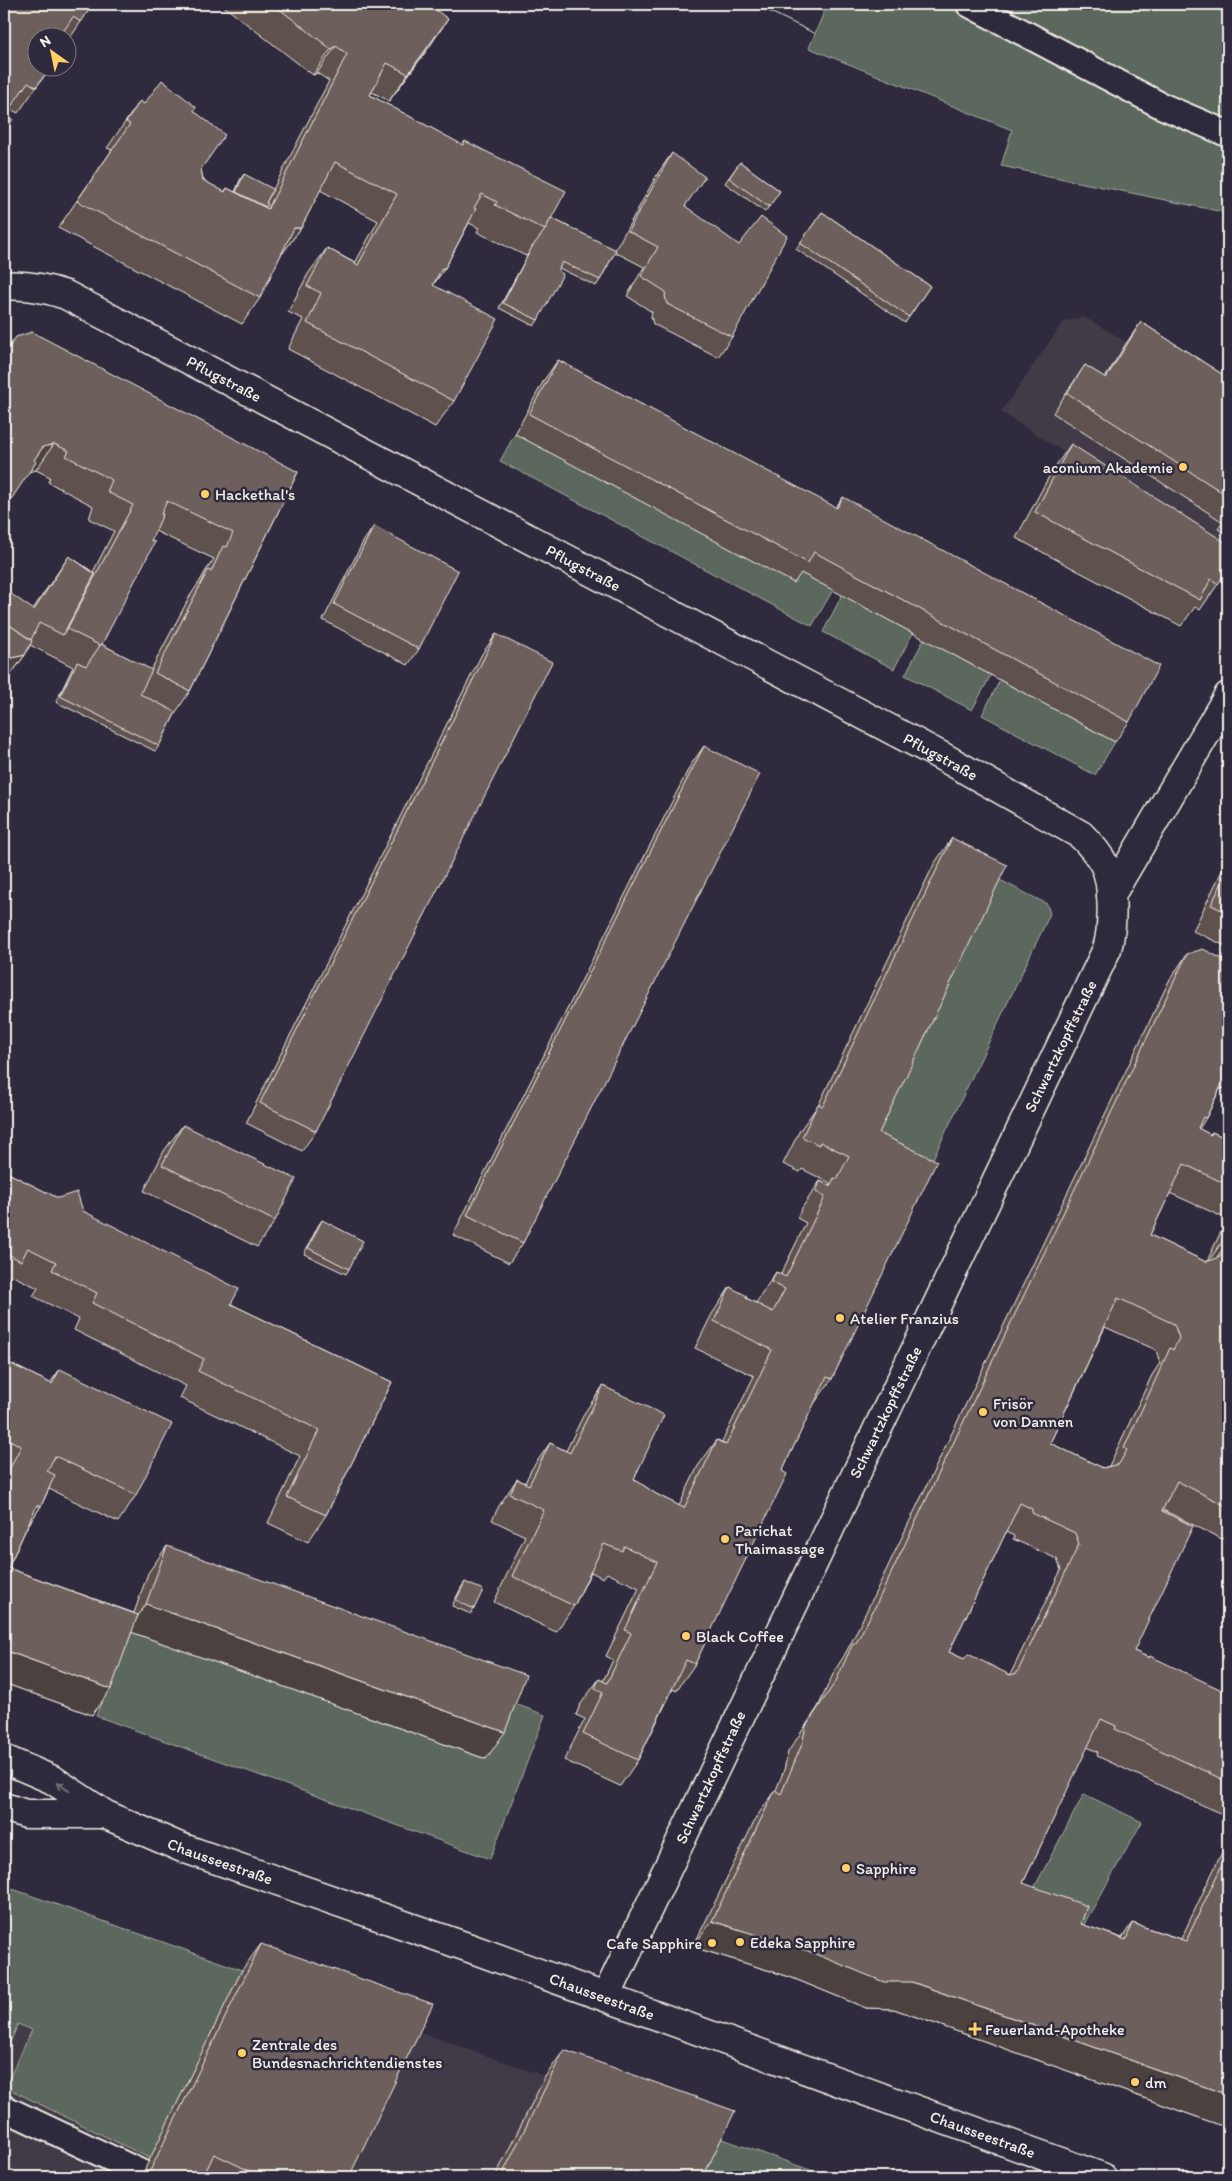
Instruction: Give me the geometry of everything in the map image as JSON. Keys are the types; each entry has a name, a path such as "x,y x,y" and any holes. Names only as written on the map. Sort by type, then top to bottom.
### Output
{"street":[{"name":"Pflugstraße","path":"10,285 40,287 66,295 962,768 1081,835 1094,847 1106,868 1111,895"},
{"path":"1111,895 1228,696"},
{"name":"Schwartzkopffstraße","path":"606,1997 1107,949 1112,916 1111,895"},
{"name":"Chausseestraße","path":"4,1760 53,1780 104,1814 180,1847 606,1997 1102,2177"},
{"name":"Chausseestraße","path":"4,1807 26,1814 104,1814"}],"lane":[{"path":"969,4 1162,106 1228,134"},
{"path":"4,2108 144,2174"}],"shaded area":[{"path":"1084,317 1228,401 1228,546 1223,554 1001,412 1061,325 1065,321"},
{"name":"Zentrale des Bundesnachrichtendienstes","path":"4,1886 414,2030 830,2177 4,2177"}],"green space":[{"path":"808,4 1228,4 1228,213 1001,166 1012,130 809,48 824,12"},
{"path":"515,434 800,572 833,590 812,626 500,461"},
{"path":"842,595 913,633 894,669 823,632"},
{"path":"924,639 991,675 972,710 905,675"},
{"path":"1000,680 1115,742 1095,775 982,715"},
{"path":"996,878 1047,904 1050,914 919,1188 860,1159"},
{"path":"128,1631 486,1759 507,1701 545,1715 490,1859 96,1716"},
{"path":"1084,1794 1142,1822 1083,1926 1025,1905"},
{"path":"4,1886 242,1970 151,2159 5,2087 32,2030 18,2024 4,2057"},
{"path":"717,2137 830,2177 697,2177"}],"building":[{"path":"4,4 93,4 81,22 73,17 66,28 28,28 28,78 43,78 36,87 28,82 6,114 13,119 4,133"},
{"path":"273,4 428,4 448,19 408,74 387,63 370,95 463,145 465,141 566,191 545,230 495,205 497,202 482,194 445,268 442,268 433,285 498,319 454,401 307,323 321,293 307,286 327,248 358,265 397,194 335,162 301,228 294,228 260,298 77,201 130,124 126,122 140,101 144,104 162,80 196,107 194,111 225,135 201,169 203,180 225,192 227,188 268,209 347,54 336,46 331,49"},
{"path":"672,153 705,177 685,206 739,245 761,217 787,236 732,337 667,304 666,292 641,276 658,247 628,231"},
{"path":"740,162 780,191 769,207 729,178"},
{"path":"244,174 273,189 266,207 236,192"},
{"path":"822,212 930,286 909,317 800,243"},
{"path":"551,218 616,250 600,280 562,262 558,271 563,274 538,320 503,303 532,247 545,230"},
{"name":"aconium Akademie","path":"1141,322 1228,378 1228,496 1067,393 1085,365 1106,378"},
{"path":"32,332 298,472 190,691 155,673 208,570 211,572 223,546 227,547 233,533 167,501 151,541 155,542 101,646 67,629 133,505 107,492 112,480 66,456 69,451 54,444 43,447 34,460 36,462 4,510 4,354 16,337"},
{"path":"558,360 837,508 843,497 1159,666 1129,722 814,552 808,563 529,414"},
{"path":"1071,444 1228,544 1225,553 1228,556 1228,568 1218,584 1211,579 1200,600 1035,512"},
{"path":"374,526 458,571 419,649 334,604"},
{"path":"69,556 95,574 63,635 39,623 31,640 4,621 4,589 34,610"},
{"path":"4,621 32,641 25,655 4,660"},
{"path":"496,634 552,662 316,1131 260,1103"},
{"path":"101,644 152,670 140,694 176,712 159,746 60,696 77,662 86,666"},
{"path":"704,746 760,774 523,1243 467,1215"},
{"path":"952,838 1007,865 879,1133 937,1161 832,1379 827,1377 782,1471 787,1474 695,1664 686,1660 638,1760 583,1734 603,1692 595,1688 599,1679 607,1683 631,1633 625,1630 657,1562 624,1546 622,1551 604,1544 574,1606 512,1576 544,1510 510,1494 517,1479 529,1485 550,1443 570,1453 603,1386 664,1415 634,1479 656,1494 684,1508 717,1440 726,1445 772,1350 714,1321 730,1287 773,1312 785,1289 771,1282 776,1272 786,1277 825,1197 816,1192 820,1181 830,1186 834,1178 837,1179 849,1156 820,1142 819,1145 802,1137 818,1104 823,1106"},
{"path":"1228,870 1228,913 1211,905"},
{"path":"1203,949 1228,962 1228,1071 1206,1118 1203,1117 1198,1128 1211,1135 1212,1132 1228,1139 1228,1185 1184,1164 1150,1235 1206,1262 1220,1257 1227,1243 1222,1242 1228,1229 1228,1507 1177,1481 1162,1511 1193,1526 1134,1651 1149,1658 1150,1656 1228,1693 1228,1782 1115,1729 1116,1726 1101,1719 1023,1883 1087,1906 1081,1924 1126,1940 1132,1923 1186,1941 1228,1852 1228,2095 912,1982 884,1982 808,1951 712,1921 775,1790 781,1794 802,1744 806,1726 836,1681 853,1643 856,1643 874,1609 1187,954","holes":["1118,1298 1174,1324 1179,1338 1173,1350 1170,1348 1124,1448 1127,1450 1119,1464 1103,1468 1050,1443","1020,1503 1032,1509 1032,1513 1075,1533 1079,1544 1017,1673 1010,1675 968,1654 964,1659 949,1652"]},
{"path":"183,1125 296,1179 275,1221 162,1165"},
{"path":"4,1171 58,1198 77,1192 83,1211 239,1289 231,1304 392,1382 326,1515 287,1497 319,1430 198,1371 204,1359 92,1303 97,1293 52,1270 56,1262 28,1248 21,1261 4,1252"},
{"path":"322,1220 363,1241 349,1269 308,1248"},
{"path":"4,1353 11,1359 9,1363 52,1384 60,1369 172,1424 136,1495 55,1456 47,1471 55,1475 41,1506 37,1505 8,1568 138,1615 111,1689 4,1650 4,1480 21,1446 4,1437"},
{"path":"167,1546 526,1675 505,1732 146,1604"},
{"path":"465,1582 483,1590 474,1609 456,1600"},
{"path":"261,1944 433,2004 349,2177 262,2177 214,2154 203,2177 147,2177"},
{"path":"564,2050 735,2111 703,2177 501,2177"}],"tram line":[{"path":"754,4 814,33"}],"place":[{"name":"aconium Akademie","path":"1183,467"},
{"name":"Hackethal's","path":"205,494"},
{"name":"Atelier Franzius","path":"840,1318"},
{"name":"Frisör von Dannen","path":"983,1412"},
{"name":"Parichat Thaimassage","path":"725,1539"},
{"name":"Black Coffee","path":"686,1636"},
{"name":"Sapphire","path":"846,1868"},
{"name":"Edeka Sapphire","path":"740,1942"},
{"name":"Cafe Sapphire","path":"712,1943"},
{"name":"Feuerland-Apotheke","path":"975,2029"},
{"name":"Zentrale des Bundesnachrichtendienstes","path":"242,2053"},
{"name":"dm","path":"1135,2082"}]}
